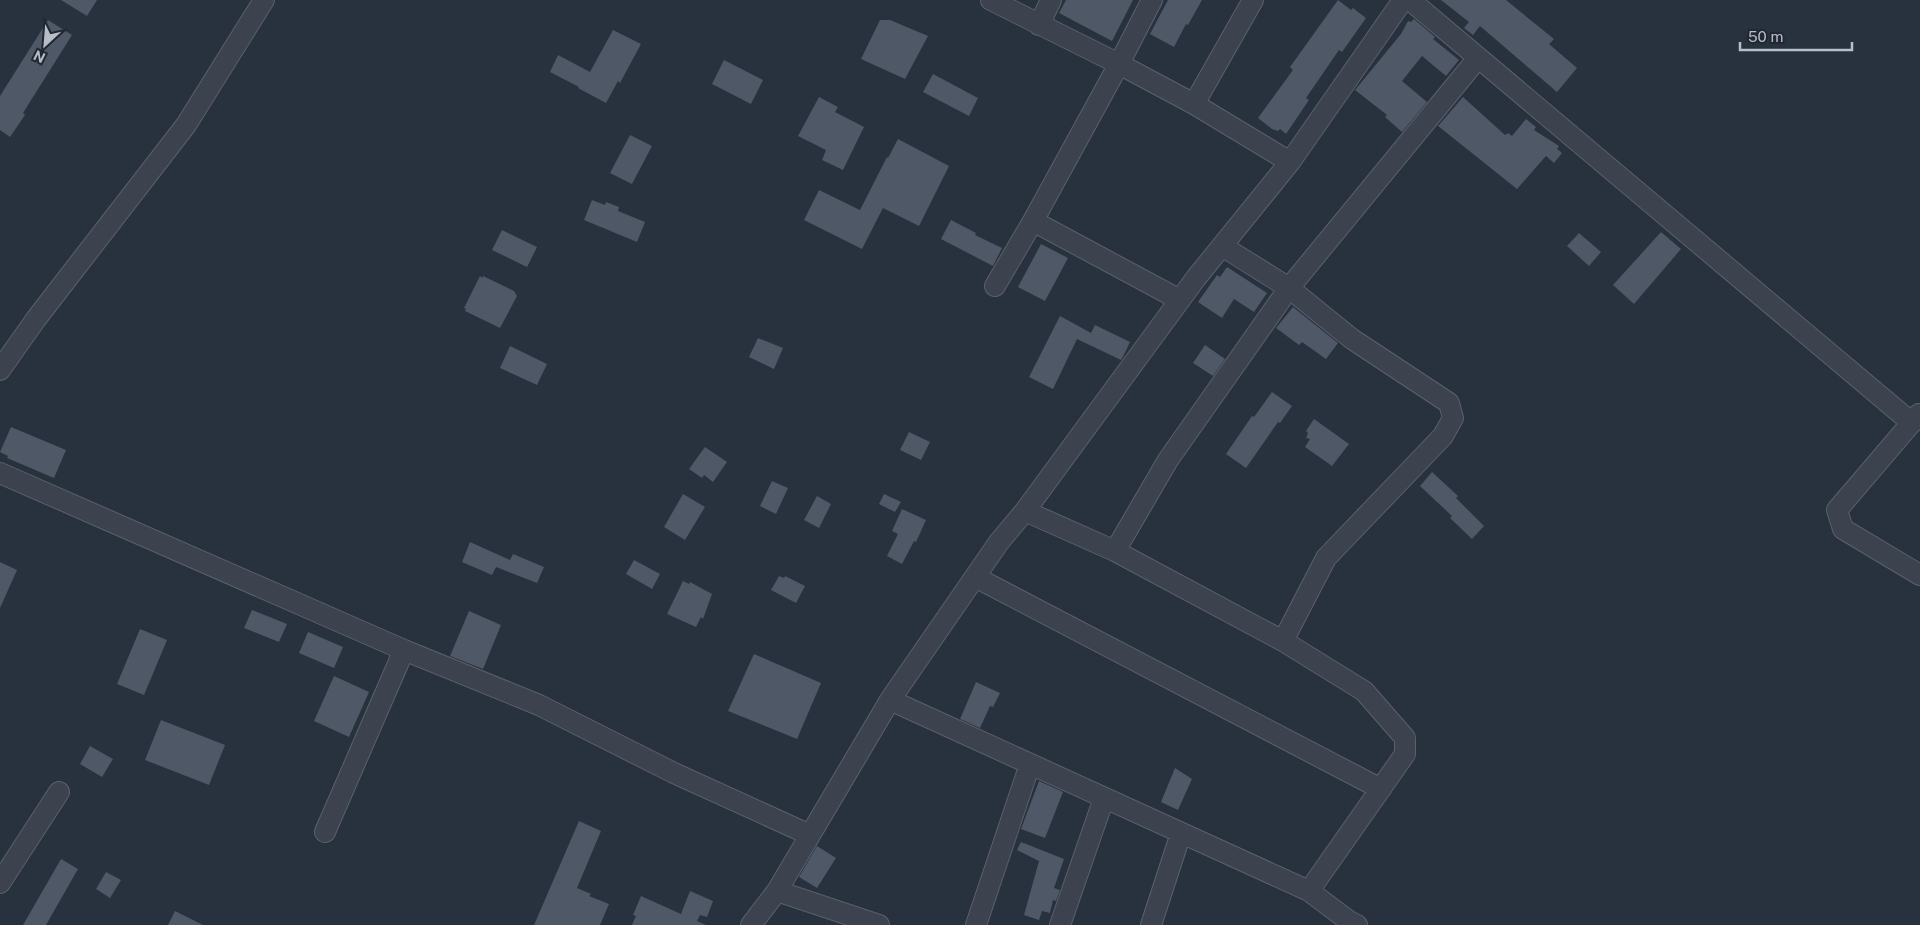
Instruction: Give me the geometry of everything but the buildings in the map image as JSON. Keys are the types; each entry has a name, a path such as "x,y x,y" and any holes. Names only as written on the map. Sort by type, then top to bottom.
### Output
{"street":[{"path":"0,370 36,319 186,125 264,0"},
{"path":"991,0 1194,104 1290,162"},
{"path":"1039,25 1051,0"},
{"path":"995,286 1033,221 1152,0"},
{"path":"1194,104 1253,0"},
{"path":"751,925 777,891 890,700 999,542 1025,512 1180,300 1290,162 1403,0"},
{"path":"1410,0 1916,419 1837,510 1843,529 1920,575"},
{"path":"1115,551 1168,460 1289,288 1478,58"},
{"path":"1033,221 1180,300"},
{"path":"1222,246 1289,288 1352,339 1450,403 1453,418 1443,436 1326,558 1284,641"},
{"path":"0,473 404,650 539,706 674,773 810,836"},
{"path":"1025,512 1115,551 1284,641 1364,691 1405,738 1405,754 1309,891"},
{"path":"975,577 1381,789"},
{"path":"325,832 404,650"},
{"path":"890,700 1309,891 1357,925"},
{"path":"976,925 1030,764"},
{"path":"0,883 58,792"},
{"path":"1060,925 1104,798"},
{"path":"1151,925 1180,833"},
{"path":"777,891 855,921 879,925"}]}
